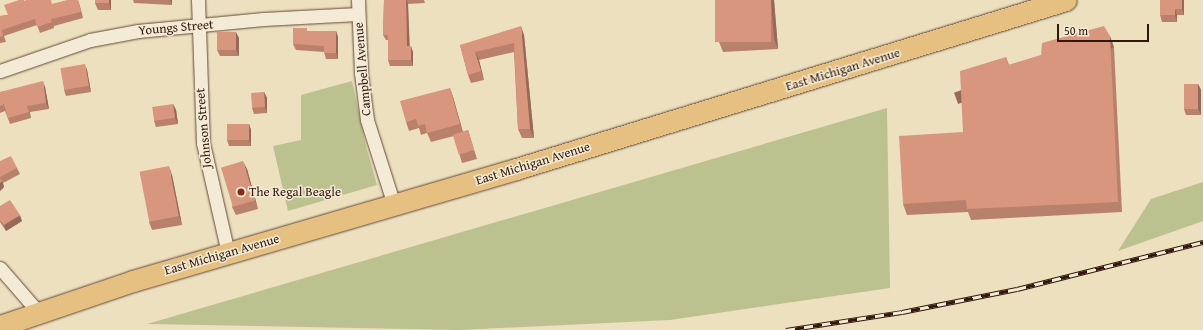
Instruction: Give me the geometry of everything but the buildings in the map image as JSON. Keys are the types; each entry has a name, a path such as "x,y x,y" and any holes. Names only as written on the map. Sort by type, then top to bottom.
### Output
{"main road":[{"name":"East Michigan Avenue","path":"0,326 133,281 394,205 1066,0"}],"street":[{"name":"Johnson Street","path":"198,0 202,143 228,253"},
{"name":"Campbell Avenue","path":"358,0 367,120 394,205"},
{"name":"Youngs Street","path":"0,71 90,40 138,31 358,14"},
{"path":"0,268 39,313"}],"green space":[{"path":"352,81 366,146 377,185 288,211 273,146 301,140 301,95"},
{"path":"887,108 890,288 670,320 460,330 147,324"},
{"path":"1203,182 1203,221 1118,251 1151,199"}],"railway":[{"path":"786,330 902,312 1017,289 1203,242"}],"place":[{"name":"The Regal Beagle","path":"241,192"}]}
